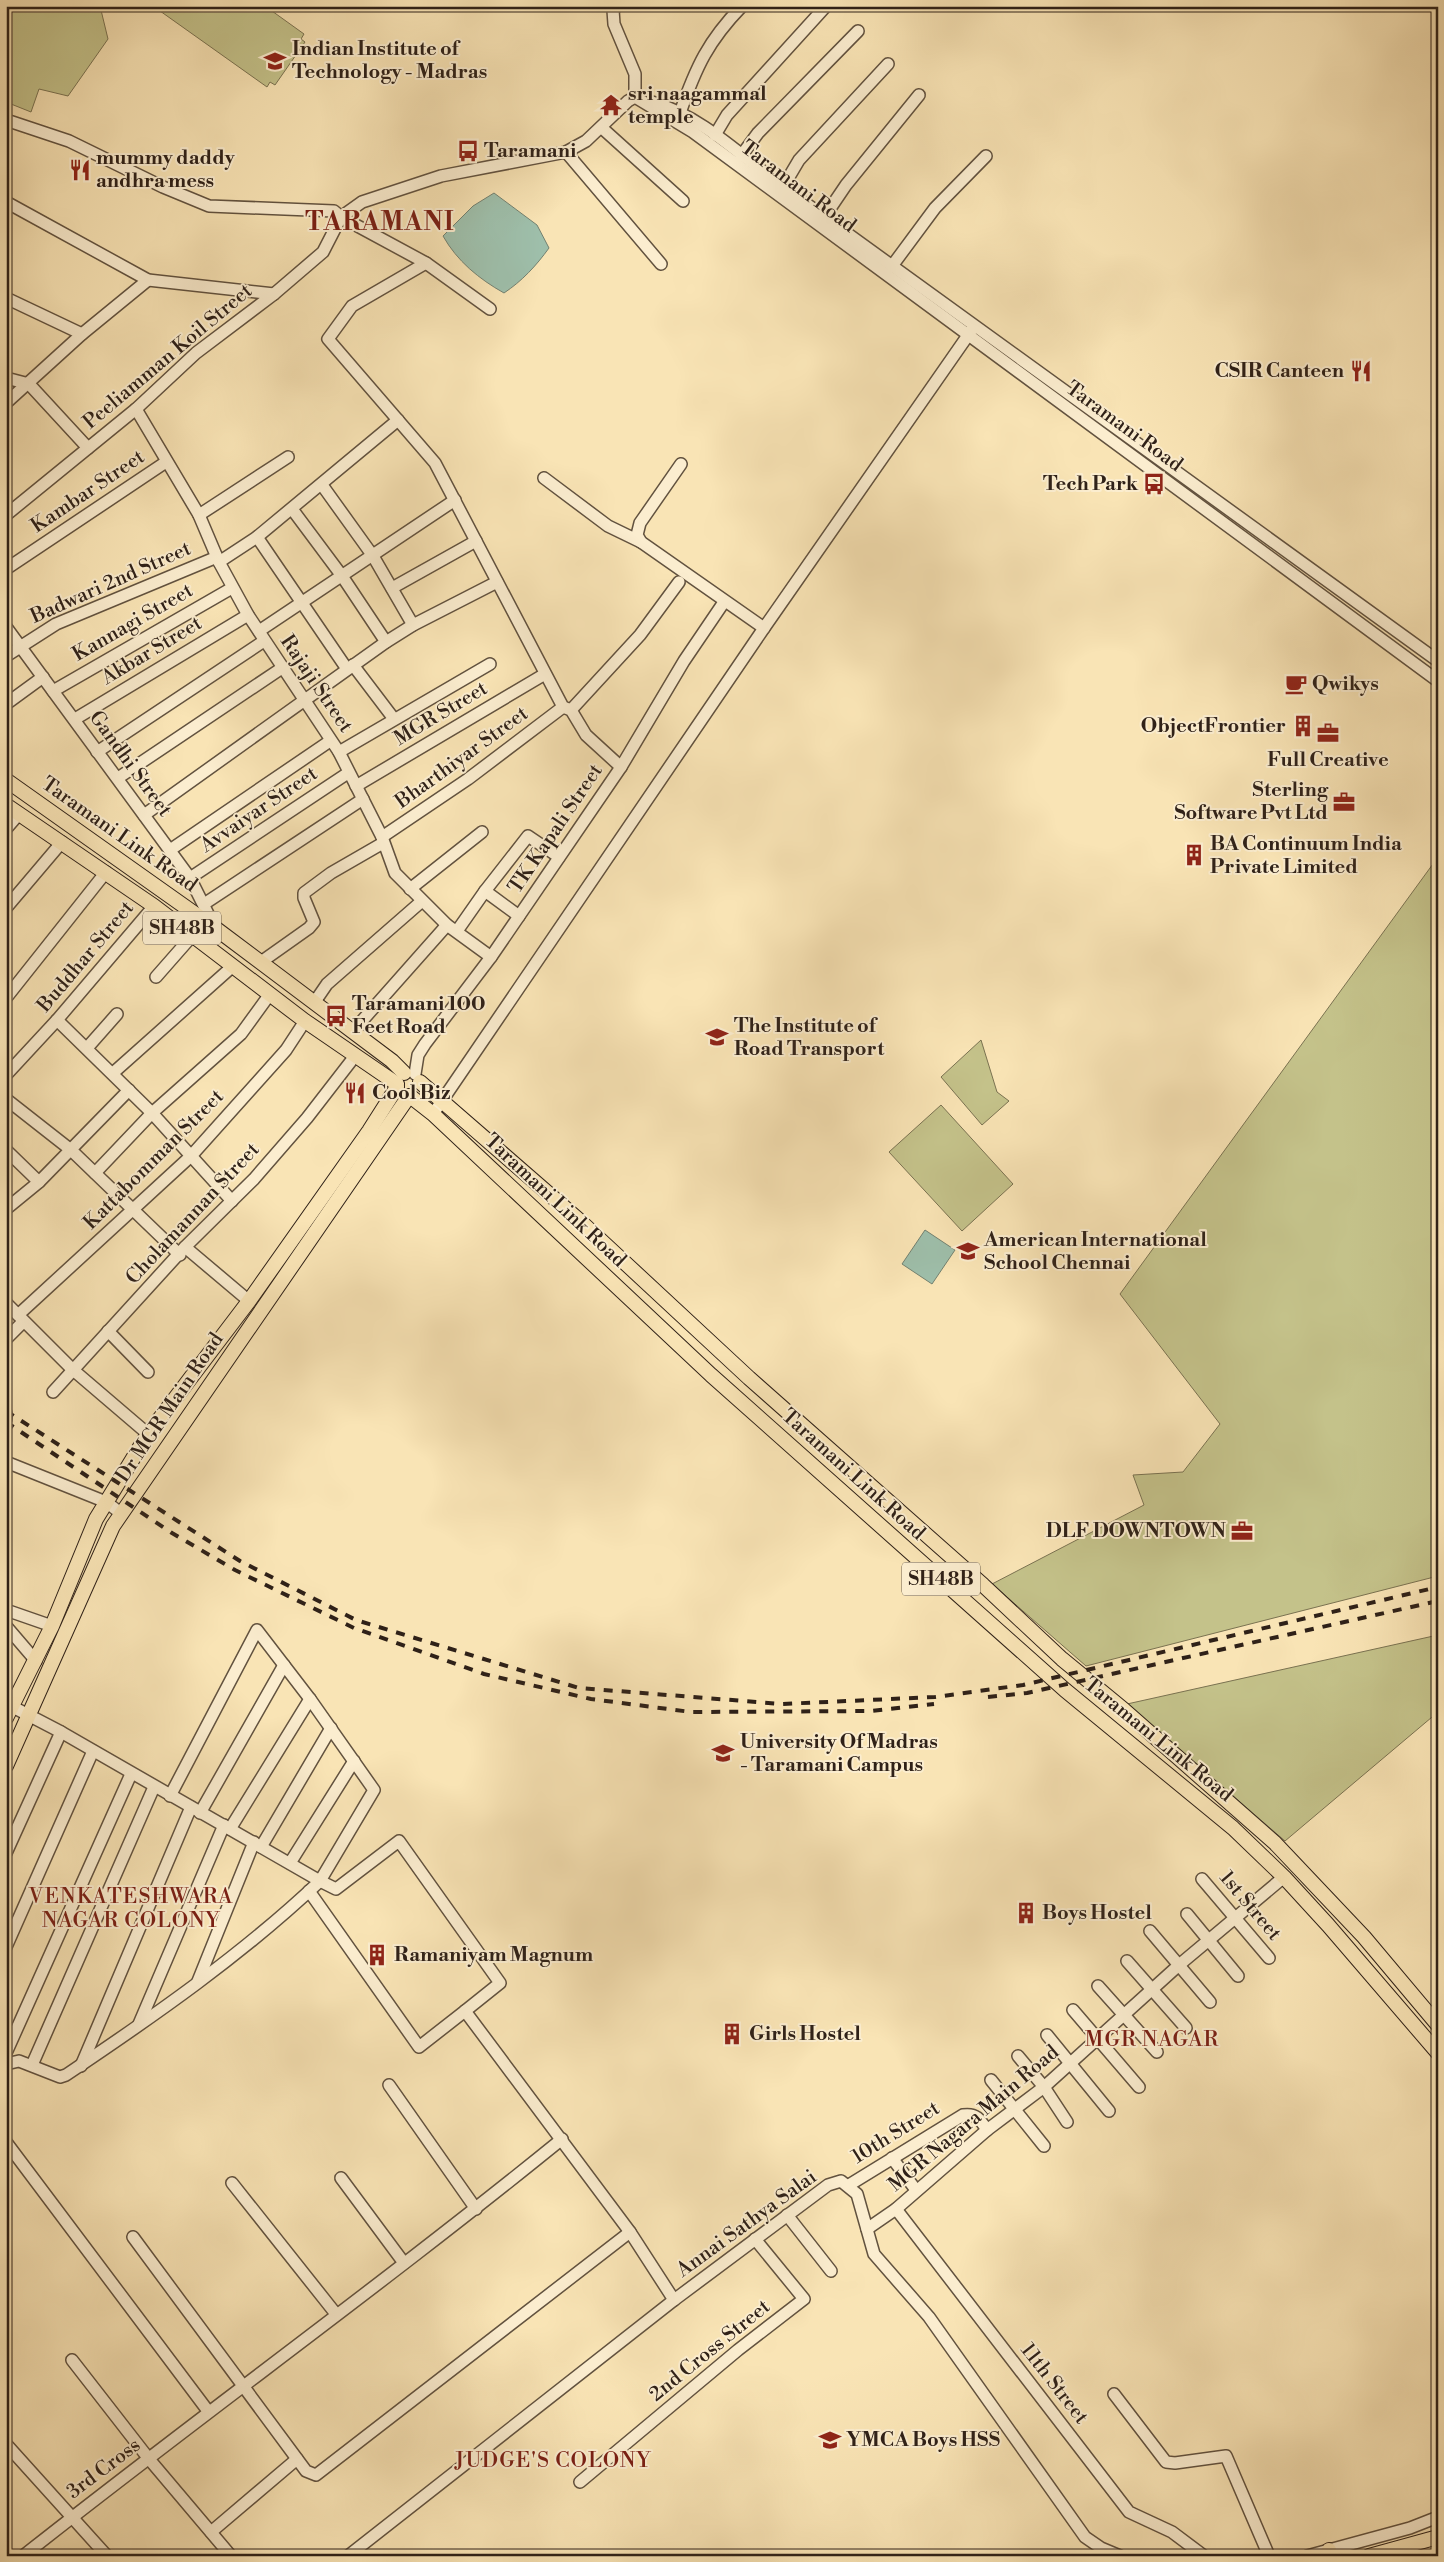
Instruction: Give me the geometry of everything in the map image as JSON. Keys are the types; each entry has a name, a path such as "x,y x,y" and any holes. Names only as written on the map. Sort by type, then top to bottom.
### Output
{"main road":[{"name":"Taramani Link Road","path":"6,780 261,962 353,1031 407,1080"},
{"name":"Taramani Link Road","path":"6,805 154,906 305,1021 355,1056 407,1080 444,1100 580,1221 749,1378 983,1585 1062,1659 1124,1710 1275,1843 1364,1937 1438,2025"},
{"name":"Taramani Link Road","path":"407,1080 403,1094 410,1096 433,1114 711,1375 1065,1690 1233,1828 1284,1877 1390,1995 1438,2053"},
{"name":"Dr MGR Main Road","path":"8,1712 36,1662 96,1519 148,1434 249,1301 407,1080"},
{"name":"Dr MGR Main Road","path":"6,1766 113,1526 410,1096"},
{"path":"1369,2556 1438,2537"}],"street":[{"path":"617,6 613,10 614,24 635,74 636,97"},
{"path":"680,113 708,45 742,6"},
{"path":"715,135 727,115 826,6"},
{"path":"741,156 758,133 858,31"},
{"path":"783,187 799,160 888,64"},
{"path":"825,216 846,185 918,95"},
{"name":"Taramani Road","path":"636,97 672,107 715,135 783,187 1438,662"},
{"name":"Taramani Road","path":"636,97 693,132 1438,681"},
{"name":"Peeliamman Koil Street","path":"6,515 136,408 196,353 274,294 323,252 341,217 362,202 441,176 566,152 586,141 602,128 628,101 636,97"},
{"path":"6,120 68,141 163,187 210,206 334,211 341,217 426,263 490,309"},
{"path":"602,128 683,200"},
{"path":"566,152 661,264"},
{"path":"892,266 936,208 986,156"},
{"path":"6,202 148,280 274,294"},
{"path":"426,263 352,306 328,338 436,462 496,582 545,674 586,735 621,767"},
{"path":"6,403 82,334 148,280"},
{"path":"6,298 82,334"},
{"path":"433,1114 764,628 975,325"},
{"path":"6,378 29,384 88,448"},
{"name":"Rajaji Street","path":"136,408 166,462 199,515 232,588 282,668 305,699 330,741 339,752 383,840 395,873 447,925 491,957"},
{"name":"Badwari 2nd Street","path":"6,656 56,624 218,559 257,536 292,510 398,420"},
{"path":"199,515 288,457"},
{"name":"Kambar Street","path":"6,569 166,462"},
{"path":"641,542 638,535 640,524 681,464"},
{"path":"544,478 608,526 641,542 724,602 764,628"},
{"path":"322,485 373,556 412,625"},
{"path":"97,752 262,636 303,601 455,500"},
{"path":"292,510 342,576 386,642"},
{"path":"257,536 350,667 394,719"},
{"path":"392,588 476,541"},
{"path":"144,815 386,642 412,625 496,582"},
{"name":"Bharthiyar Street","path":"261,962 309,928 314,922 304,898 304,893 331,873 383,840 567,708 640,634 679,582"},
{"name":"Kannagi Street","path":"53,691 232,588"},
{"name":"TK Kapali Street","path":"407,1080 425,1044 491,957 621,767 684,661 724,602"},
{"name":"Akbar Street","path":"75,719 248,615"},
{"name":"Gandhi Street","path":"6,627 190,878 215,928"},
{"path":"339,752 490,664"},
{"path":"118,778 282,668"},
{"name":"MGR Street","path":"356,786 545,674"},
{"path":"6,704 43,677"},
{"path":"170,850 330,741"},
{"name":"Avvaiyar Street","path":"190,878 348,773"},
{"path":"204,904 363,799"},
{"path":"6,829 19,814"},
{"path":"410,889 482,832"},
{"path":"457,931 484,891 528,836 559,858"},
{"path":"6,908 62,842"},
{"path":"6,998 106,872"},
{"path":"484,891 519,916"},
{"path":"314,1003 327,984 422,901"},
{"name":"Buddhar Street","path":"6,1075 57,1020 154,906"},
{"path":"353,1031 447,925"},
{"path":"156,977 192,936"},
{"path":"114,1073 233,966"},
{"path":"95,1173 152,1113 241,1034 270,994"},
{"path":"86,1048 117,1014"},
{"path":"57,1020 114,1073 232,1200"},
{"name":"Kattabomman Street","path":"6,1339 20,1318 191,1156 286,1050 305,1021"},
{"name":"Cholamannan Street","path":"53,1392 72,1369 307,1118 355,1056"},
{"path":"6,1209 39,1182 129,1090"},
{"path":"6,1099 71,1150 133,1211 182,1251 249,1301"},
{"path":"6,1150 39,1182"},
{"path":"6,1303 72,1369 148,1434"},
{"path":"108,1331 148,1372"},
{"path":"6,1413 6,1418"},
{"path":"6,1462 106,1502 122,1514"},
{"path":"6,1610 52,1626"},
{"path":"6,1626 36,1662"},
{"path":"6,2064 19,2061 60,2077 81,2066 197,1982 320,1881 374,1790 310,1699 257,1630 170,1796"},
{"path":"81,2066 196,1810 284,1665"},
{"path":"138,2025 227,1827 310,1699"},
{"path":"8,1712 29,1714 154,1787 336,1889 399,1840 500,1983 419,2047 309,1891"},
{"path":"197,1982 258,1844 331,1728"},
{"path":"6,1853 61,1732"},
{"path":"6,1947 93,1751"},
{"path":"290,1863 354,1761"},
{"path":"6,2053 132,1774"},
{"path":"32,2065 154,1787"},
{"name":"MGR Nagara Main Road","path":"867,2229 896,2209 987,2130 1044,2087 1179,1965 1284,1877"},
{"name":"1st Street","path":"1202,1879 1269,1958"},
{"path":"1187,1914 1238,1976"},
{"path":"1150,1930 1210,2002"},
{"path":"1127,1961 1186,2028"},
{"path":"1098,1986 1156,2052"},
{"path":"1073,2010 1139,2087"},
{"path":"466,2011 630,2232 674,2300"},
{"path":"1047,2035 1109,2110"},
{"path":"1018,2056 1044,2087 1068,2122"},
{"path":"991,2080 1044,2146"},
{"path":"389,2085 476,2209"},
{"name":"10th Street","path":"849,2185 963,2115 972,2114 979,2117 987,2130"},
{"name":"3rd Cross","path":"23,2556 208,2411 476,2209 562,2139"},
{"path":"6,2142 208,2411"},
{"path":"892,2158 916,2190"},
{"path":"341,2178 404,2263"},
{"name":"Annai Sathya Salai","path":"348,2556 674,2300 828,2185 841,2181 849,2185 857,2194 874,2254 929,2317 1085,2537 1101,2548 1120,2556"},
{"path":"232,2183 336,2314"},
{"name":"11th Street","path":"896,2209 1129,2512 1172,2532 1204,2556"},
{"path":"787,2215 831,2271"},
{"path":"133,2237 297,2460 309,2474 320,2474 630,2232"},
{"name":"2nd Cross Street","path":"580,2482 738,2350 804,2299 755,2239"},
{"path":"72,2360 149,2459 231,2556"},
{"path":"1114,2394 1166,2462 1176,2464 1226,2456 1269,2556"},
{"path":"6,2444 107,2556"},
{"path":"211,2532 297,2460"},
{"path":"1308,2556 1328,2553 1410,2528 1438,2517"}],"shaded area":[{"path":"6,6 100,6 108,39 68,96 39,89 31,112 6,102"},
{"path":"153,6 265,6 304,34 301,39 305,42 275,85 270,82 267,87"},
{"path":"494,193 537,225 549,248 528,273 504,293 469,269 443,236 473,206"},
{"path":"1438,857 1438,1576 1086,1666 992,1584 1144,1505 1133,1475 1183,1472 1220,1424 1120,1294"},
{"path":"981,1040 997,1092 1009,1101 982,1125 941,1077"},
{"path":"941,1105 1013,1184 962,1231 889,1152"},
{"path":"925,1230 955,1250 932,1284 902,1264"},
{"path":"1438,1635 1438,1712 1285,1841 1127,1704"}],"railway":[{"path":"6,1411 240,1561 356,1620 579,1688 782,1704 935,1697 1023,1685 1438,1587"},
{"path":"6,1422 172,1533 235,1570 354,1628 484,1674 591,1699 691,1712 871,1711 934,1704"},
{"path":"988,1697 1027,1693 1438,1601"}],"place":[{"name":"Indian Institute of Technology - Madras","path":"275,61"},
{"name":"sri naagammal temple","path":"611,105"},
{"name":"Taramani","path":"468,151"},
{"name":"mummy daddy andhra mess","path":"80,170"},
{"name":"CSIR Canteen","path":"1361,371"},
{"name":"Tech Park","path":"1154,484"},
{"name":"Qwikys","path":"1296,684"},
{"name":"ObjectFrontier","path":"1303,726"},
{"name":"Full Creative","path":"1328,733"},
{"name":"Sterling Software Pvt Ltd","path":"1344,802"},
{"name":"BA Continuum India Private Limited","path":"1194,855"},
{"name":"Taramani 100 Feet Road","path":"336,1016"},
{"name":"The Institute of Road Transport","path":"717,1037"},
{"name":"Cool Biz","path":"355,1093"},
{"name":"American International School Chennai","path":"968,1251"},
{"name":"DLF DOWNTOWN","path":"1242,1531"},
{"name":"University Of Madras - Taramani Campus","path":"723,1753"},
{"name":"Boys Hostel","path":"1026,1913"},
{"name":"Ramaniyam Magnum","path":"377,1955"},
{"name":"Girls Hostel","path":"732,2034"},
{"name":"YMCA Boys HSS","path":"830,2440"}],"district":[{"name":"TARAMANI","path":"380,222"},
{"name":"VENKATESHWARA NAGAR COLONY","path":"131,1909"},
{"name":"MGR NAGAR","path":"1152,2040"},
{"name":"JUDGE'S COLONY","path":"553,2461"}]}
